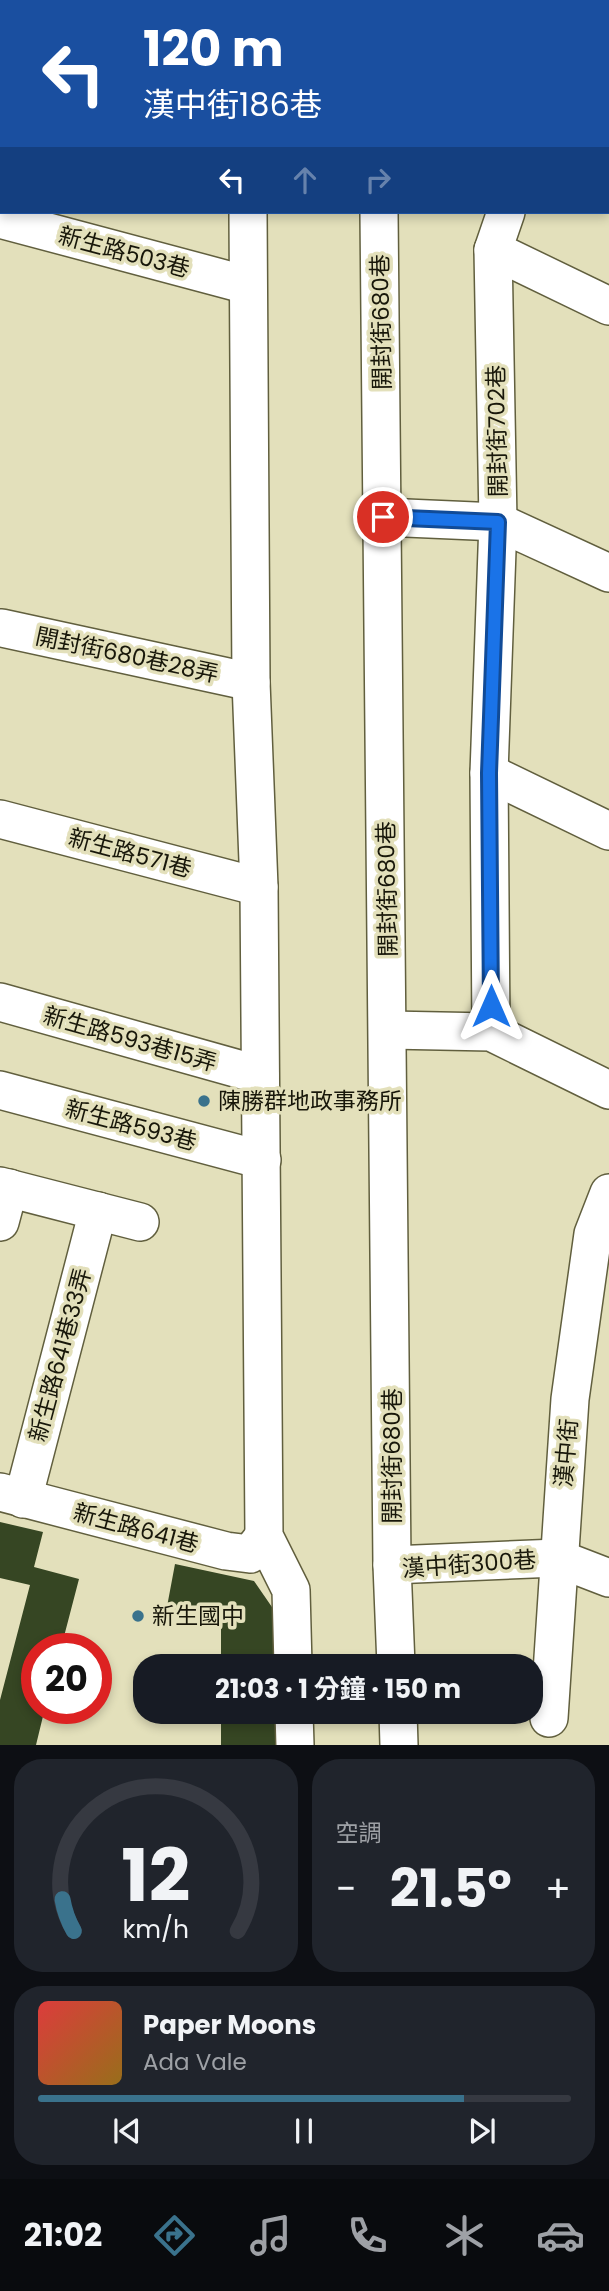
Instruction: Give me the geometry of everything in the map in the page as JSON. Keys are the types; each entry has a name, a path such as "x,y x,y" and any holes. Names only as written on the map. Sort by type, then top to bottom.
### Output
{"street":[{"path":"248,214 251,682 259,887 264,1536 291,1590 293,1654"},
{"name":"開封街680巷","path":"379,214 389,1030 392,1566"},
{"name":"開封街702巷","path":"491,1032 489,773 498,522 493,250 505,214"},
{"name":"新生路503巷","path":"0,219 247,285"},
{"path":"493,250 609,306"},
{"path":"383,517 498,522 609,573"},
{"name":"開封街680巷28弄","path":"2,628 251,682"},
{"path":"489,773 609,831"},
{"name":"新生路571巷","path":"0,820 259,887"},
{"name":"新生路593巷15弄","path":"0,1002 260,1075"},
{"path":"389,1030 491,1032 609,1090"},
{"name":"新生路593巷","path":"0,1090 262,1160"},
{"name":"漢中街","path":"549,1718 557,1559 570,1399 593,1234 609,1193"},
{"path":"3,1199 99,1211 140,1222"},
{"name":"新生路641巷33弄","path":"11,1495 99,1211"},
{"name":"新生路641巷","path":"11,1495 226,1551 250,1554 264,1536"},
{"path":"557,1559 609,1578"},
{"name":"漢中街300巷","path":"396,1654 392,1566 557,1559"},
{"path":"294,1724 295,1745"},
{"path":"398,1724 399,1745"}],"building":[{"path":"0,1522 43,1532 34,1567 79,1579 65,1633 21,1633 21,1724 41,1724 36,1745 0,1745 0,1700 30,1585 0,1578"},
{"path":"175,1564 254,1581 274,1610 274,1654 221,1654 221,1629 166,1612"},
{"path":"221,1724 275,1724 275,1745 221,1745"}],"place":[{"name":"陳勝群地政事務所","path":"204,1101"},
{"name":"新生國中","path":"138,1616"}],"route":[{"path":"383,517 498,522 489,773 491,1006"}]}
